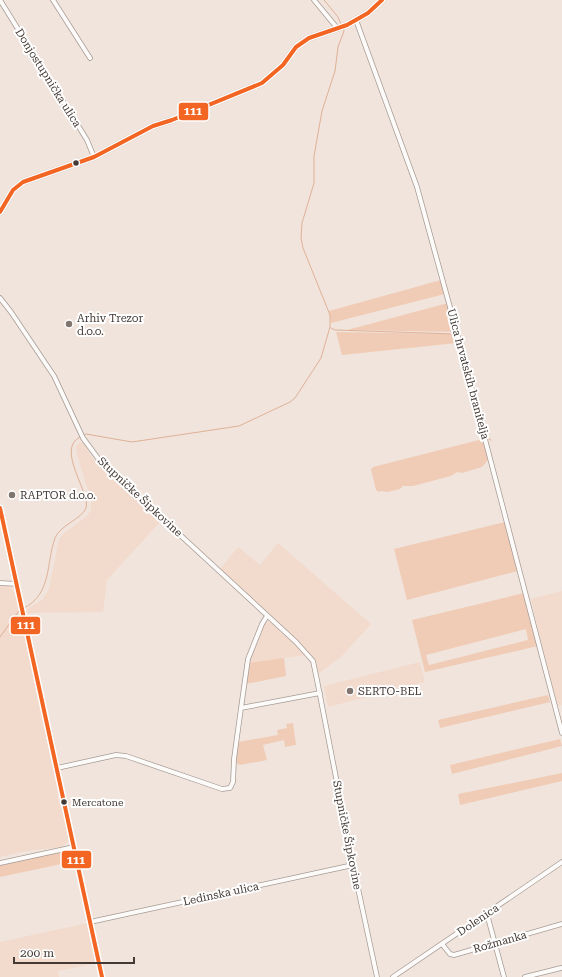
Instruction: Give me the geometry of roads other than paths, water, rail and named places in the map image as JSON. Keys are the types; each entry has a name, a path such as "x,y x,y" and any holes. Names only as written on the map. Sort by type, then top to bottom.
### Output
{"main road":[{"path":"0,212 13,190 23,182 94,157 154,126 172,120 262,82 283,65 296,47 308,38 347,25 368,13 382,0"}],"street":[{"name":"Donjostupnička ulica","path":"0,0 87,140 94,157"},
{"path":"53,0 90,58"},
{"path":"314,0 338,29"},
{"name":"Ulica hrvatskih branitelja","path":"356,20 417,187 461,347 562,733"},
{"name":"Stupničke Šipkovine","path":"0,298 54,376 82,436 100,461 296,642 311,658 320,693 353,866 377,977"},
{"path":"0,508 102,977"},
{"path":"0,583 17,584"},
{"path":"57,768 116,756 126,756 222,789 228,789 233,782 234,759 248,659 262,624 267,616"},
{"path":"242,708 320,693"},
{"path":"0,863 74,847"},
{"name":"Dolenica","path":"393,977 562,862"},
{"name":"Ledinska ulica","path":"90,922 353,866"},
{"path":"487,914 504,977"},
{"name":"Rožmanka","path":"442,944 450,954 454,955 562,924"},
{"path":"525,977 560,968"}],"waterway":[{"path":"324,0 338,17 341,24"},
{"path":"83,436 86,434 132,442 239,426 290,402 295,398 321,358 330,327 330,315 303,248 301,238 302,223 314,183 314,156 322,111 335,71 338,47 344,31 343,28"},
{"path":"331,328 335,330 455,334"},
{"path":"473,400 483,439"},
{"path":"24,608 33,602 44,586 52,548 58,533 61,529 80,516 86,508 84,492 72,461 71,451 73,443 80,437"},
{"path":"0,637 21,609"}],"place":[{"name":"Arhiv Trezor d.o.o.","path":"69,324"},
{"name":"RAPTOR d.o.o.","path":"12,495"},
{"name":"SERTO-BEL","path":"350,691"},
{"name":"Mercatone","path":"64,802"}]}
